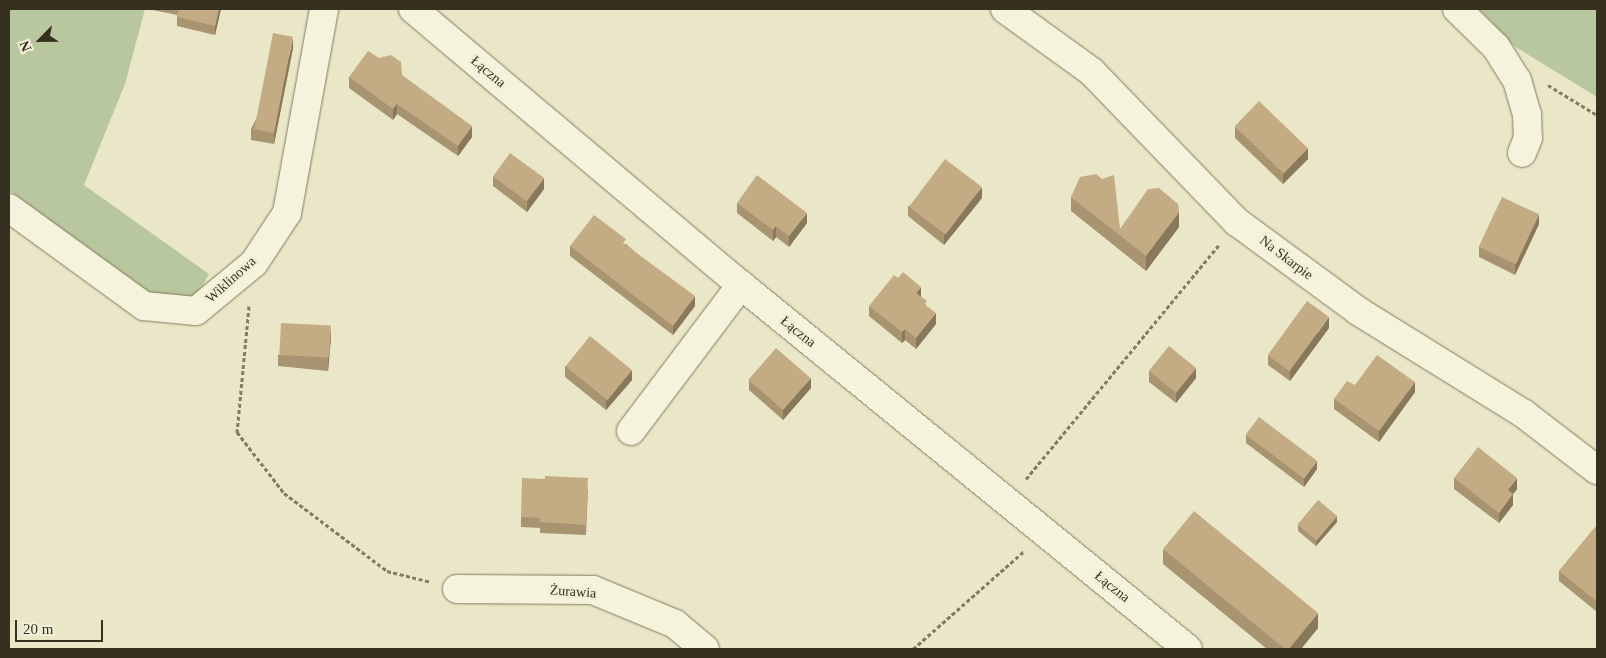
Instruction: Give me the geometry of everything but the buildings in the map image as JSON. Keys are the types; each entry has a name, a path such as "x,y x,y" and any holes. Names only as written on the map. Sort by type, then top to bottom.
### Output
{"street":[{"name":"Wiklinowa","path":"9,208 144,306 196,311 254,263 287,213 324,9"},
{"name":"Łączna","path":"413,9 741,285 1188,649"},
{"name":"Na Skarpie","path":"1005,9 1092,72 1238,222 1358,311 1524,414 1597,470"},
{"path":"1457,9 1496,47 1518,80 1527,114 1528,138 1522,153"},
{"path":"631,431 741,285"},
{"name":"Żurawia","path":"457,589 593,590 675,624 705,649"}],"path":[{"path":"1006,502 1238,222"},
{"path":"254,263 237,432 284,493 387,572 457,589"},
{"path":"913,649 1045,532"}],"green space":[{"path":"9,9 145,9 125,84 84,185 209,274 196,297 154,301 119,281 9,190"},
{"path":"1479,9 1597,9 1597,97 1514,46"}]}
